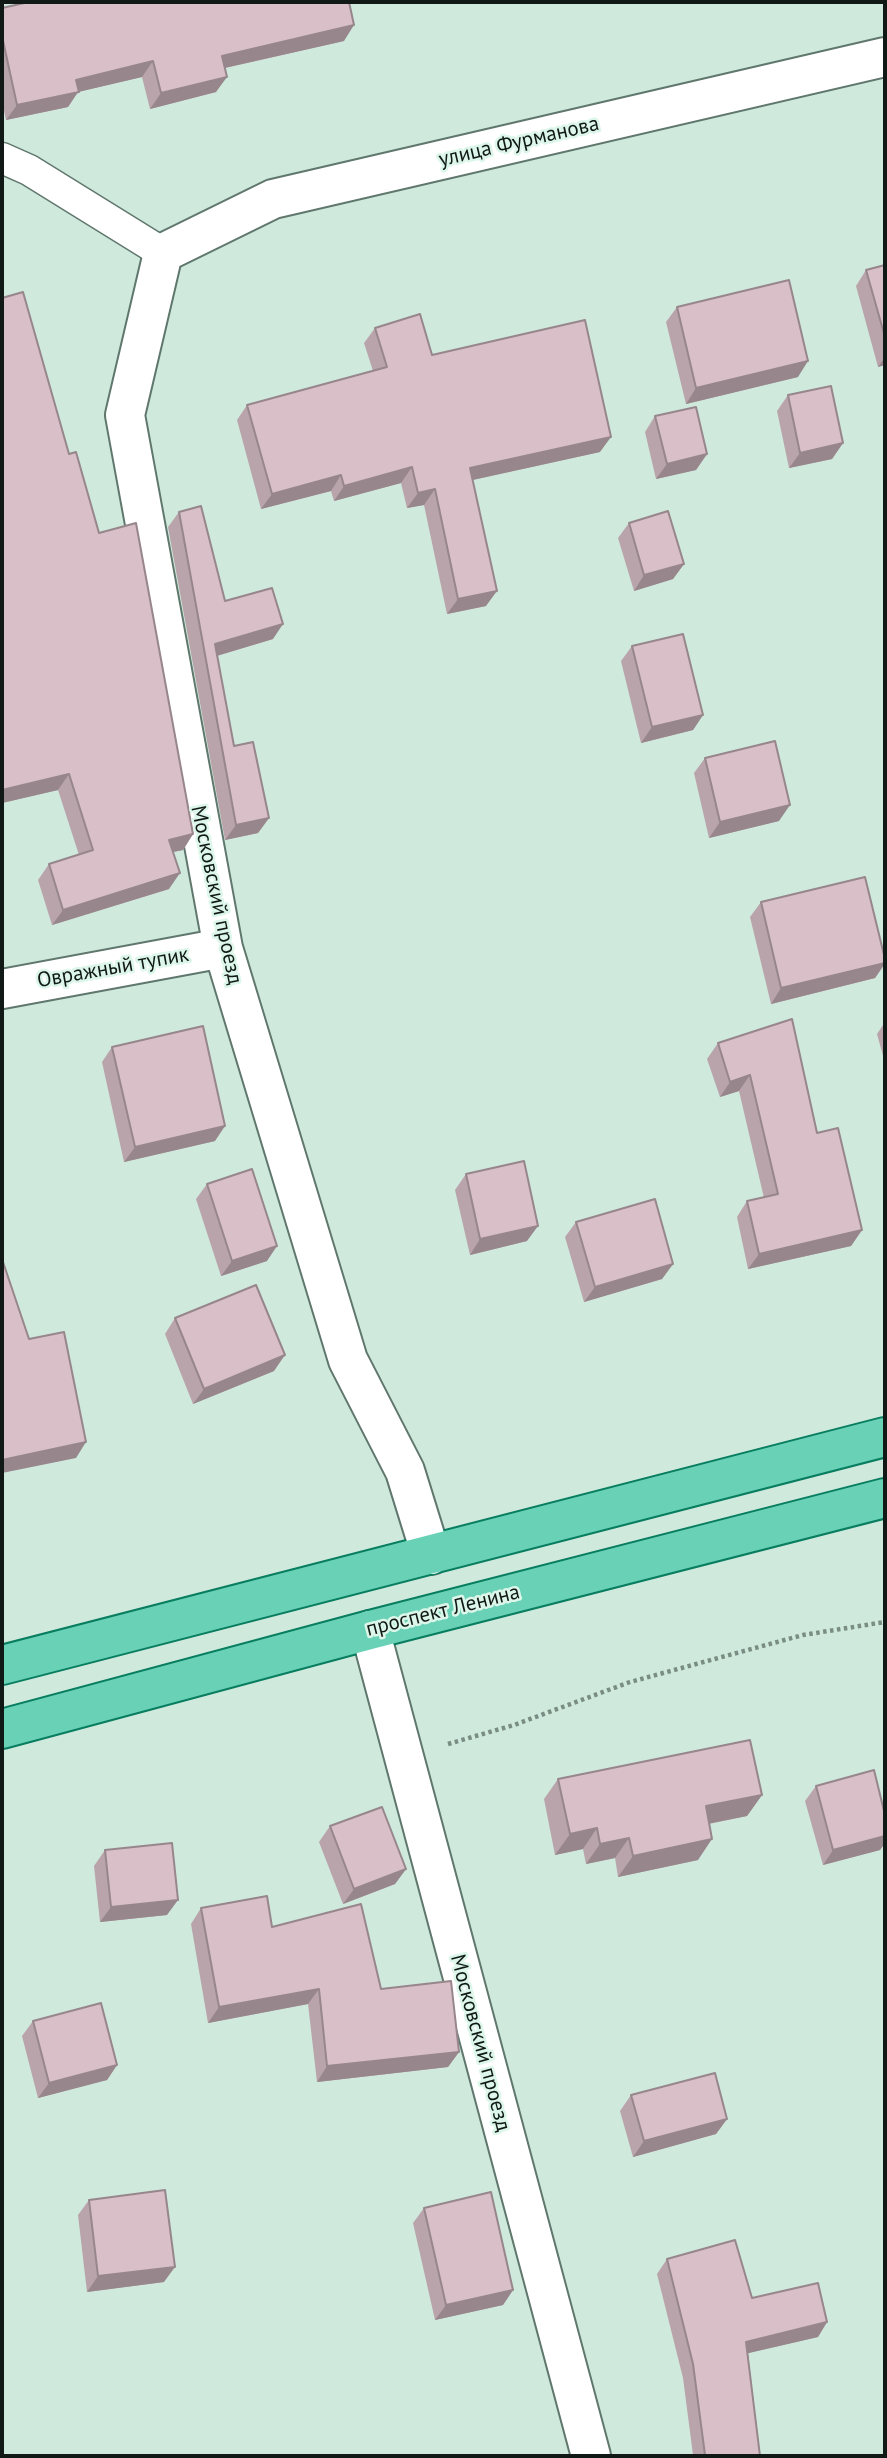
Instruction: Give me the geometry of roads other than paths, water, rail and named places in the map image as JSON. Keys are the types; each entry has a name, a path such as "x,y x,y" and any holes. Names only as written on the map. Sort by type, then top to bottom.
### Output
{"main road":[{"path":"2,1665 885,1437"},
{"name":"проспект Ленина","path":"2,1729 370,1630 885,1498"}],"street":[{"name":"улица Фурманова","path":"163,253 273,199 885,57"},
{"name":"Московский проезд","path":"163,253 125,415 223,948 348,1360 405,1471 431,1555"},
{"name":"Овражный тупик","path":"2,989 223,948"},
{"name":"Московский проезд","path":"370,1630 590,2456"}],"lane":[{"path":"2,158 29,170 163,253"}]}
